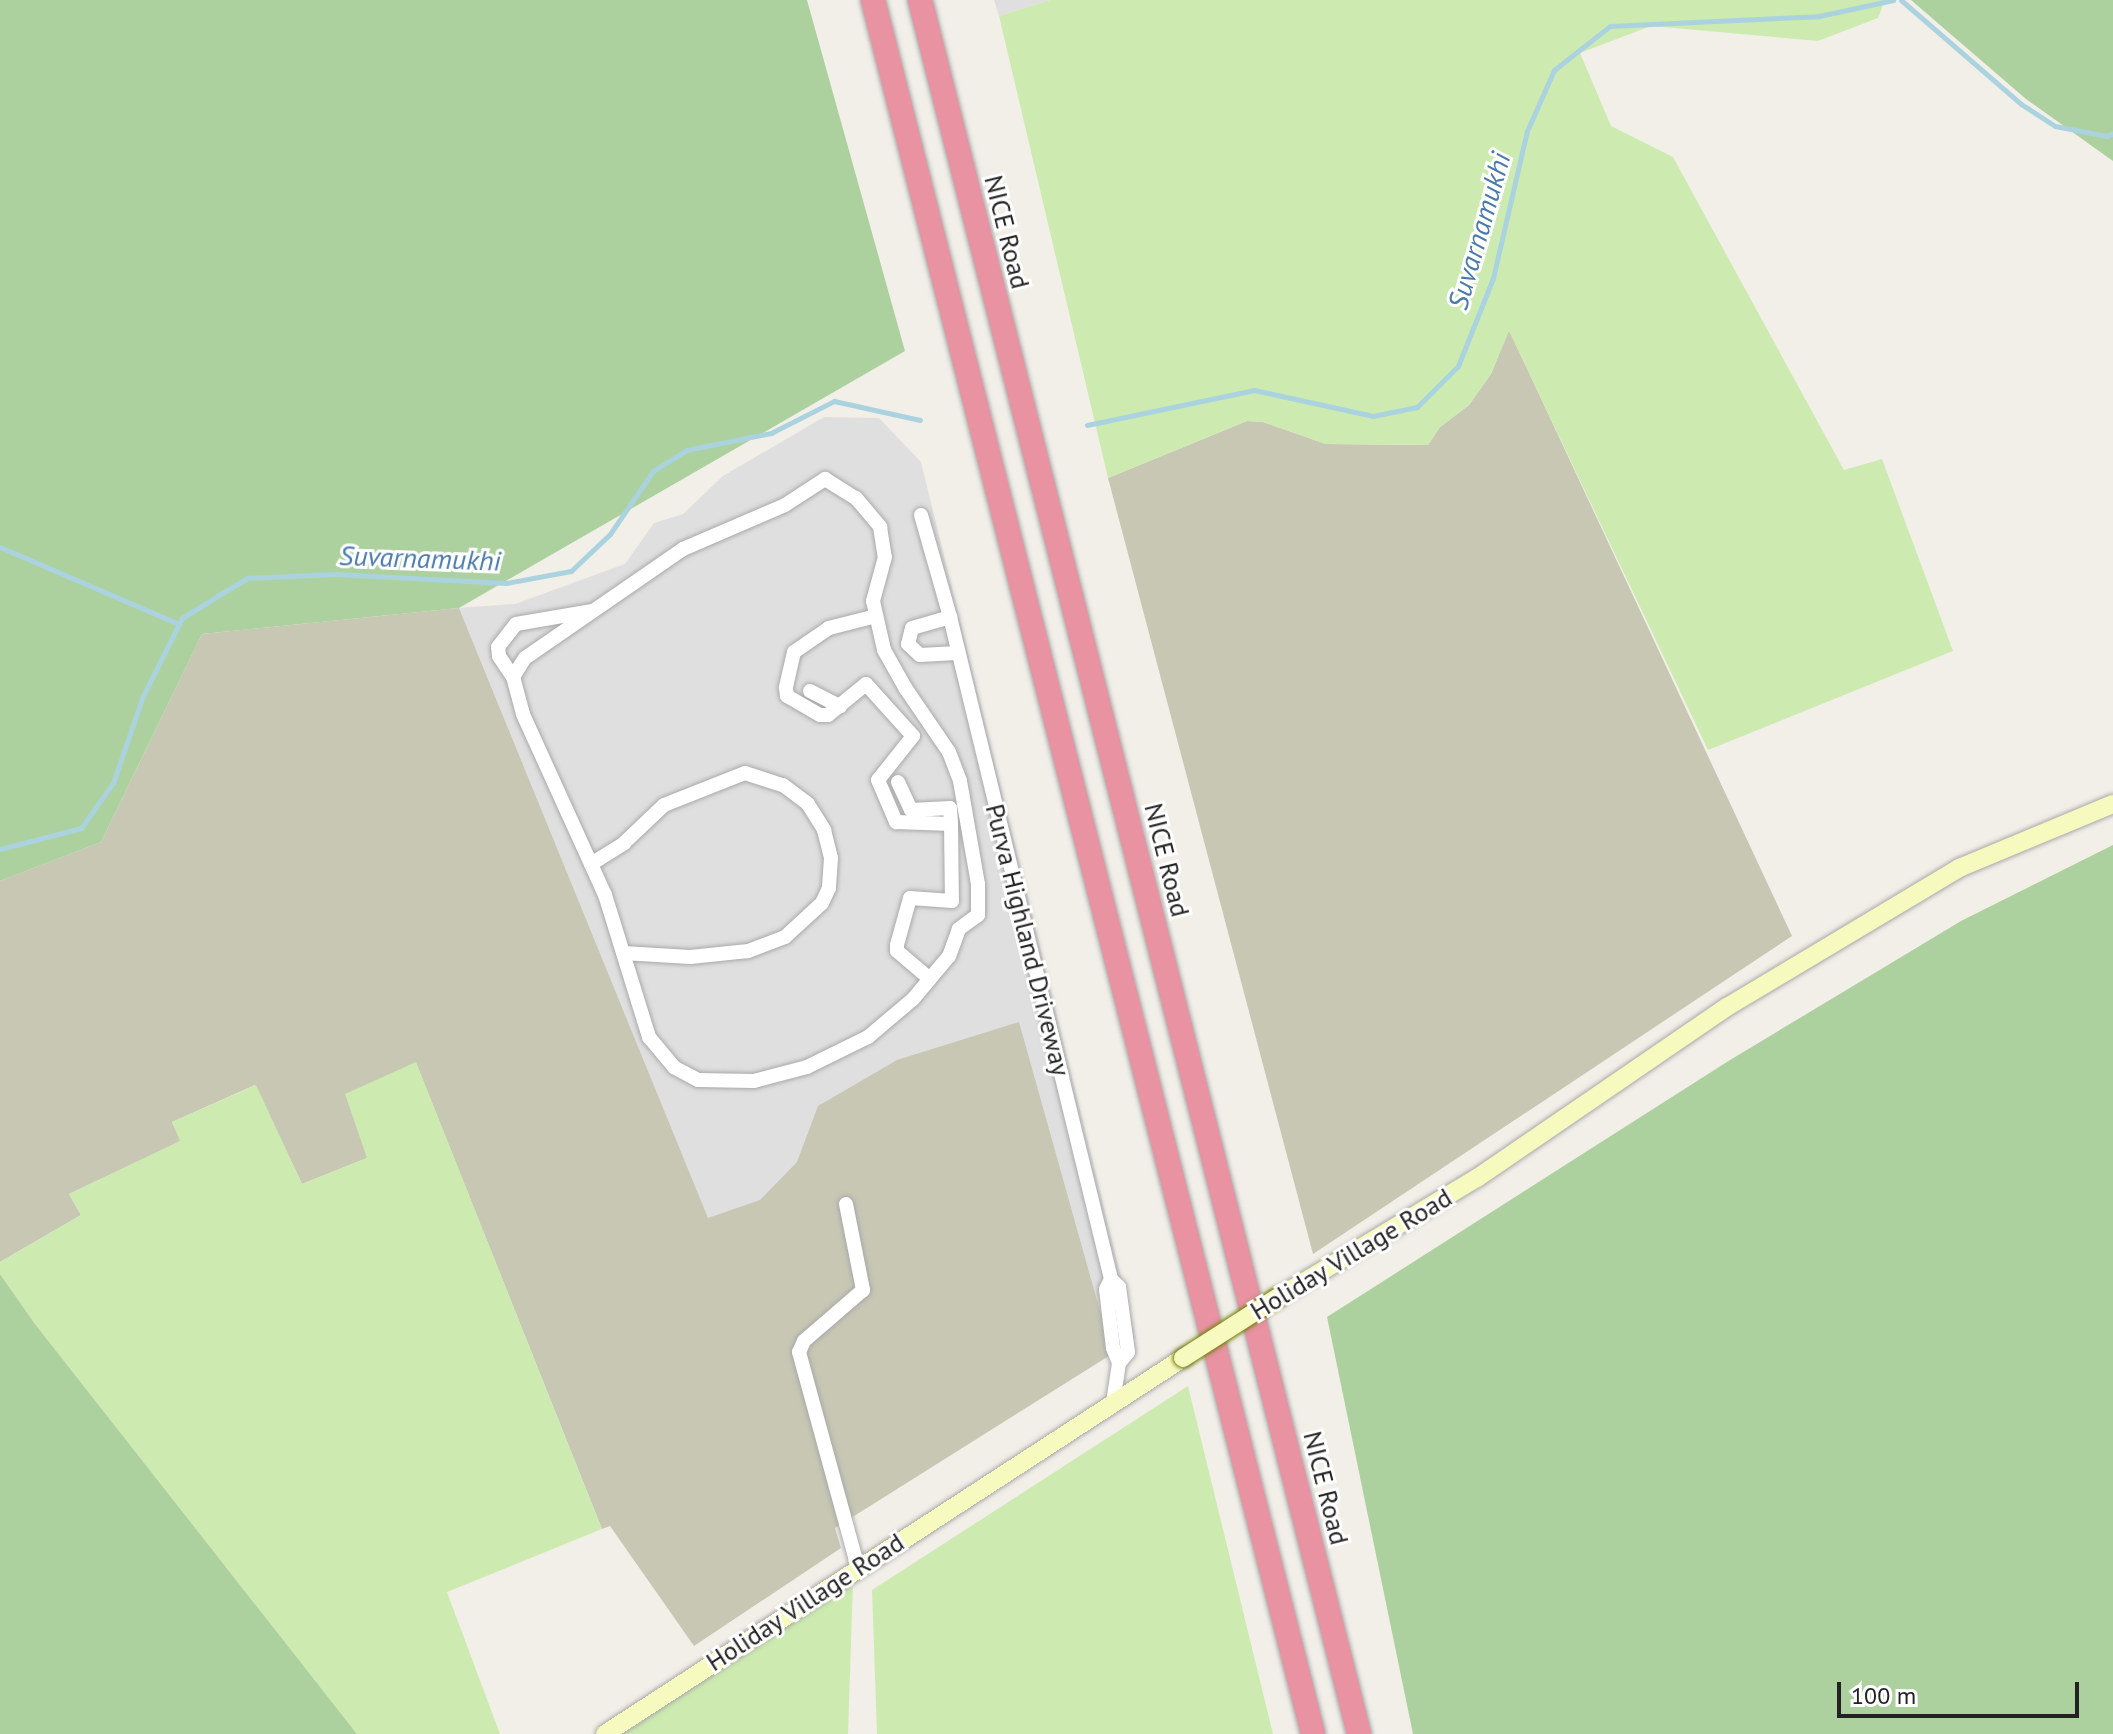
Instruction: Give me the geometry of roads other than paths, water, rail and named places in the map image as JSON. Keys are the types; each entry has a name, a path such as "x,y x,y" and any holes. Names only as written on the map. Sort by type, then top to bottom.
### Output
{"highway":[{"path":"873,0 1313,1734"},
{"name":"NICE Road","path":"920,0 1359,1734"}],"street":[{"name":"Purva Highland Driveway","path":"825,479 856,498 880,527 885,557 873,601 884,650 949,752 967,810 976,869 978,915 959,929 949,956 930,979 868,1037 807,1067 754,1081 698,1080 674,1067 649,1037 591,864 523,714 513,677 525,658 596,610 683,549 785,505 825,479"},
{"name":"Purva Highland Driveway","path":"921,515 950,617 1111,1279 1106,1289 1113,1348 1119,1363 1113,1403"},
{"path":"513,677 499,656 498,647 516,624 596,610"},
{"path":"876,616 829,628 794,652 787,696 820,715 828,715 866,684 913,736 878,780 896,822 951,824"},
{"path":"908,644 912,628 950,617"},
{"path":"884,650 908,644"},
{"path":"908,644 920,655 957,653"},
{"path":"810,691 840,706"},
{"path":"591,864 624,843 664,805 745,773 783,785 808,804 824,830 831,858 829,888 822,903 785,937 748,951 690,957 623,953"},
{"path":"898,782 911,810 950,808 952,901 910,898 897,945 897,951 930,979"},
{"name":"Holiday Village Road","path":"605,1734 1277,1298 1477,1178 1727,1007 1959,868 2113,804"},
{"path":"846,1204 863,1290 804,1341 799,1352 858,1567"}],"waterway":[{"name":"Suvarnamukhi","path":"1087,425 1254,390 1373,416 1417,407 1458,366 1493,278 1527,131 1554,70 1610,26 1819,16 1893,0"},
{"name":"Suvarnamukhi","path":"1901,0 2021,104 2055,126 2107,136 2113,133"},
{"name":"Suvarnamukhi","path":"0,849 81,828 113,783 143,696 182,618 247,578 335,574 506,583 571,571 610,534 653,471 686,450 771,433 834,401 920,420"},
{"path":"0,547 179,624"}]}
